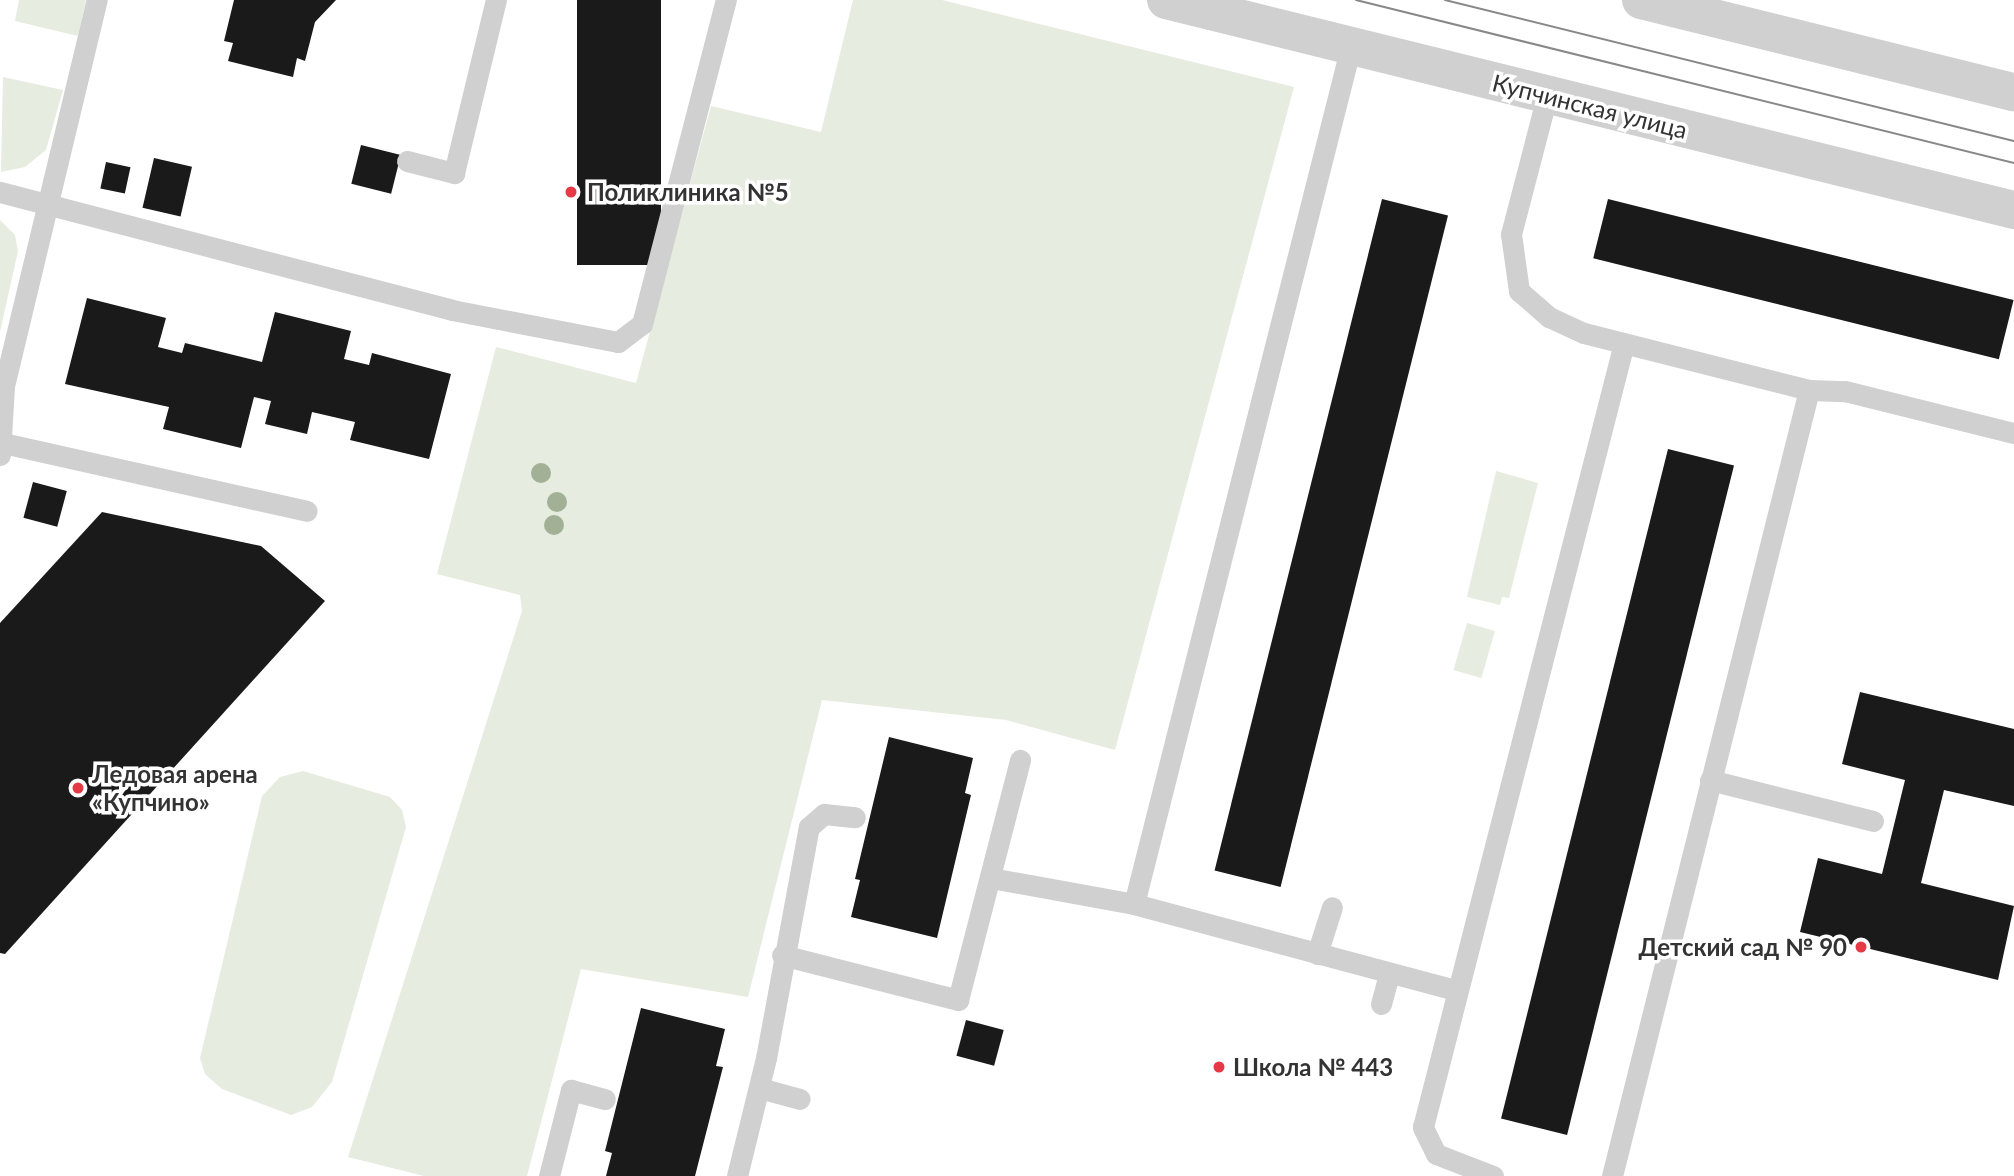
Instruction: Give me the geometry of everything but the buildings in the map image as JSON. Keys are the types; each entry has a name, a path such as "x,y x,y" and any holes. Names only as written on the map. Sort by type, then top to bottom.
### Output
{"street":[{"name":"Купчинская улица","path":"1166,0 2014,211"},
{"path":"1641,0 1681,5 2014,92"}],"lane":[{"path":"97,0 50,206 2,385 1,449 306,511"},
{"path":"407,161 454,173 496,0"},
{"path":"0,192 452,310 618,342 642,324 726,0"},
{"path":"1134,904 1351,46"},
{"path":"1548,96 1511,234 1519,291 1549,317 1624,343 1809,390 1845,391 2014,433"},
{"path":"1493,1176 1436,1154 1423,1127 1624,343"},
{"path":"1612,1176 1809,390"},
{"path":"782,955 958,1000 1020,760"},
{"path":"1710,780 1873,821"},
{"path":"737,1176 759,1088 782,955 809,827 824,814 855,817"},
{"path":"991,878 1134,904 1389,975 1458,991"},
{"path":"1317,954 1332,906"},
{"path":"1381,1004 1389,975"},
{"path":"759,1088 800,1099"},
{"path":"549,1176 571,1090 606,1099"}],"shaded area":[{"path":"19,0 86,0 78,36 15,21"},
{"path":"853,0 942,0 1294,87 1115,750 1006,720 822,700 748,997 581,969 527,1176 424,1176 348,1157 522,611 520,595 437,574 496,347 636,383 711,106 821,132"},
{"path":"3,77 63,90 46,150 25,167 1,172"},
{"path":"0,220 15,235 18,251 0,332"},
{"path":"1496,471 1538,483 1509,598 1502,597 1500,605 1467,597"},
{"path":"1467,623 1495,631 1481,678 1453,670"},
{"path":"303,771 390,797 402,810 406,827 332,1082 312,1107 291,1115 222,1089 205,1074 200,1058 262,796 280,777"}],"tram line":[{"path":"1356,0 2014,163"},
{"path":"1445,0 2014,141"}],"place":[{"name":"Поликлиника №5","path":"571,192"},
{"name":"Ледовая арена «Купчино»","path":"78,788"},
{"name":"Детский сад № 90","path":"1861,947"},
{"name":"Школа № 443","path":"1219,1067"}]}
